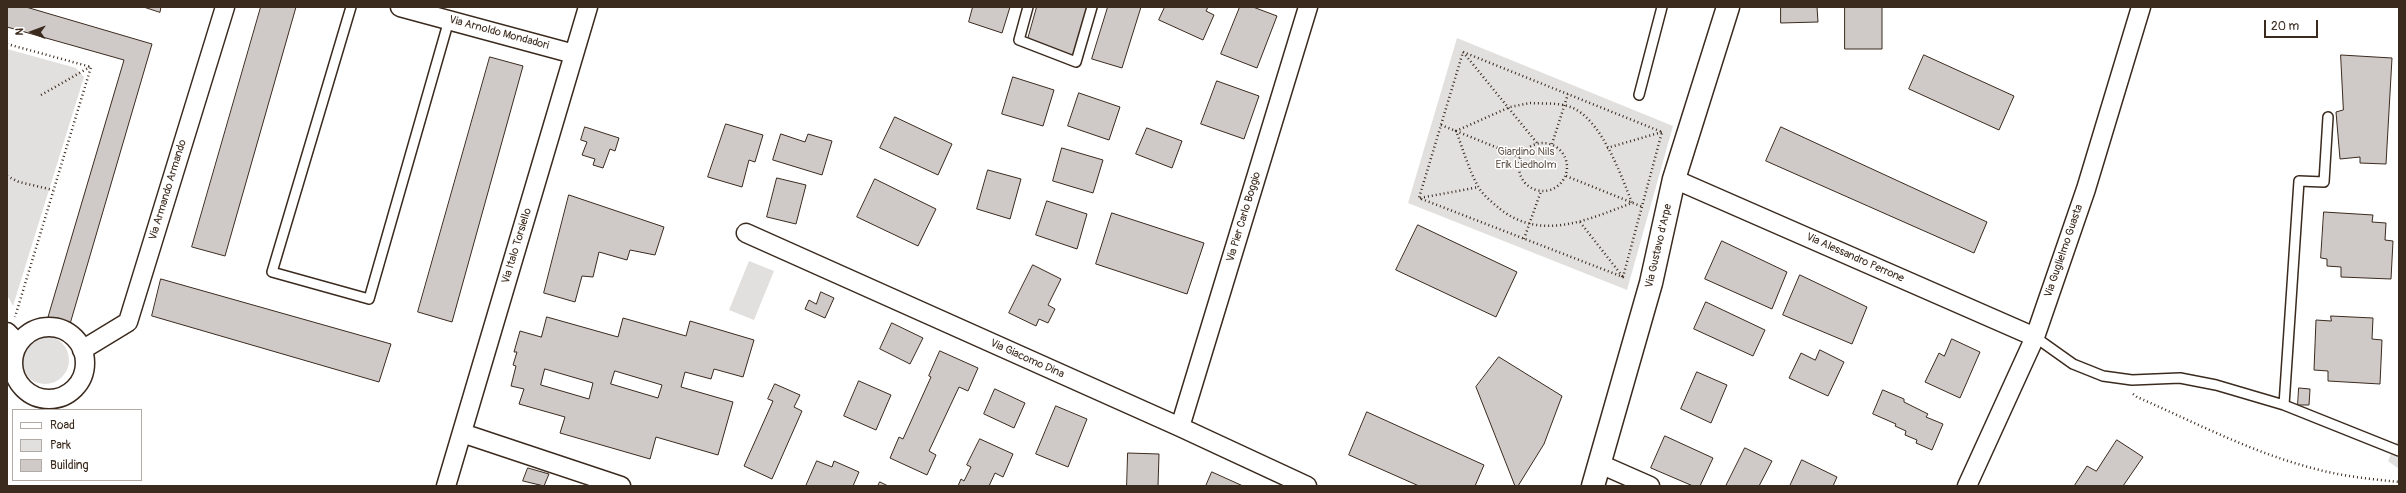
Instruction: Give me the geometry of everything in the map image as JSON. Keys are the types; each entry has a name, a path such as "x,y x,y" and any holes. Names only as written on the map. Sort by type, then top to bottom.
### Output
{"street":[{"name":"Via Armando Armando","path":"82,350 128,322 225,7"},
{"name":"Via Arnoldo Mondadori","path":"400,7 574,54"},
{"name":"Via Italo Torsiello","path":"446,486 588,7"},
{"name":"Via Pier Carlo Boggio","path":"1180,427 1308,7"},
{"name":"Via Gustavo d'Arpe","path":"1593,486 1649,290 1674,179 1728,7"},
{"name":"Via Guglielmo Guasta","path":"1967,486 2035,337 2086,189 2141,7"},
{"name":"Via Alessandro Perrone","path":"1674,179 2035,337"},
{"name":"Via Giacomo Dina","path":"746,233 1180,427 1308,486"},
{"path":"47,327 58,328 77,340 82,350 85,362 83,374 77,385 68,393 57,398 45,399 33,395 23,388 16,378 13,367 14,355 12,337 47,327"},
{"path":"462,433 621,486"},
{"path":"1600,464 1650,486"}],"lane":[{"path":"351,7 272,272 369,299 449,20"},
{"path":"1028,7 1019,40 1076,62 1092,7"},
{"path":"1639,95 1662,7"},
{"path":"2284,405 2299,181 2324,182 2328,117"},
{"path":"2035,337 2074,364 2096,374 2121,380 2165,378 2191,379 2284,405 2399,451"}],"path":[{"path":"7,44 91,67"},
{"path":"1463,52 1662,132"},
{"path":"1463,52 1510,107 1537,143"},
{"path":"1419,198 1463,52"},
{"path":"41,95 91,67"},
{"path":"12,337 53,190 91,67"},
{"path":"1552,144 1568,94"},
{"path":"1456,131 1510,107 1530,104 1564,106 1576,110 1588,120 1598,132 1607,148 1632,203"},
{"path":"1441,125 1520,157"},
{"path":"1456,131 1479,187 1508,216 1529,225 1548,227 1580,222 1632,203"},
{"path":"1607,148 1662,132"},
{"path":"1623,277 1662,132"},
{"path":"1537,143 1552,144 1559,148 1567,161 1566,176 1556,187 1541,191 1527,185 1522,179 1518,165 1520,157 1530,146 1537,143"},
{"path":"7,176 19,182 53,190"},
{"path":"1566,176 1665,216"},
{"path":"1419,198 1479,187"},
{"path":"1524,239 1541,191"},
{"path":"1419,198 1623,277"},
{"path":"1580,222 1623,277"},
{"path":"2121,380 2137,398 2264,453 2332,473 2399,482"}],"green space":[{"name":"Giardino Nils Erik Liedholm","path":"1457,38 1673,126 1627,290 1408,203"},
{"path":"7,49 76,68 84,77 13,306 7,295"},
{"path":"749,261 774,271 754,320 729,310"},
{"path":"45,336 54,338 62,343 67,351 69,360 67,369 62,377 54,382 45,384 36,382 28,377 23,369 21,360 23,351 28,343 36,338"},
{"path":"2399,437 2399,469 2388,461"}],"building":[{"path":"7,7 26,7 152,44 70,324 48,317 124,60 7,27"},
{"path":"144,7 161,7 160,12"},
{"path":"261,7 296,7 225,256 192,247"},
{"path":"973,7 1010,7 1002,33 969,22"},
{"path":"1037,7 1088,7 1074,56 1028,39"},
{"path":"1108,7 1141,7 1122,68 1092,59"},
{"path":"1165,7 1208,7 1206,11 1214,15 1203,40 1159,20"},
{"path":"1240,7 1253,7 1277,16 1257,68 1221,54"},
{"path":"1781,7 1817,7 1818,22 1781,23"},
{"path":"1845,7 1882,7 1882,49 1845,49"},
{"path":"1924,55 2014,96 1999,130 1909,89"},
{"path":"2341,55 2392,58 2386,164 2360,163 2360,157 2340,159 2336,112 2343,110"},
{"path":"490,57 523,66 452,322 418,312"},
{"path":"1013,77 1054,90 1043,126 1002,114"},
{"path":"1217,81 1259,96 1244,139 1201,124"},
{"path":"1079,93 1120,107 1109,140 1068,126"},
{"path":"895,117 952,144 938,175 880,148"},
{"path":"726,124 763,135 755,162 749,160 742,187 708,177"},
{"path":"585,127 619,138 615,151 610,149 603,168 593,165 595,159 582,155 587,142 581,140"},
{"path":"1781,127 1987,222 1974,253 1766,161"},
{"path":"1147,128 1182,141 1172,168 1136,154"},
{"path":"781,134 805,142 808,134 832,141 822,175 773,160"},
{"path":"1062,148 1103,160 1093,193 1053,181"},
{"path":"988,170 1021,179 1010,219 977,209"},
{"path":"777,178 806,185 796,224 767,217"},
{"path":"875,179 936,209 918,246 857,217"},
{"path":"569,195 664,227 655,255 630,250 627,260 599,252 593,277 582,276 575,302 544,293"},
{"path":"1047,201 1087,214 1077,249 1036,235"},
{"path":"2324,212 2373,215 2372,222 2386,223 2385,240 2393,241 2391,279 2341,277 2341,267 2327,266 2327,259 2321,258"},
{"path":"1112,213 1204,243 1187,294 1096,264"},
{"path":"1418,225 1517,272 1496,317 1396,270"},
{"path":"1722,241 1787,272 1772,309 1705,279"},
{"path":"1033,265 1061,279 1048,305 1055,309 1048,323 1039,319 1036,326 1009,313"},
{"path":"1800,275 1867,307 1852,344 1783,315"},
{"path":"161,279 391,344 379,382 152,316"},
{"path":"821,292 834,298 825,318 805,309 809,300 816,304"},
{"path":"1706,302 1765,330 1753,356 1694,329"},
{"path":"2331,316 2373,318 2372,339 2382,340 2380,384 2328,381 2328,371 2314,370 2316,320 2331,321"},
{"path":"547,317 618,337 623,318 686,336 690,321 754,340 743,377 714,369 711,379 685,372 681,387 733,402 718,455 656,437 650,459 560,433 565,417 519,404 524,389 511,386 516,366 513,365 517,352 514,352 520,331 541,337","holes":["545,369 593,383 589,399 541,385","615,371 662,385 658,398 611,384"]},
{"path":"892,323 923,338 910,364 880,349"},
{"path":"1952,339 1980,352 1960,398 1925,382 1939,353 1944,356"},
{"path":"1820,350 1844,362 1828,396 1789,378 1801,353 1815,360"},
{"path":"940,351 978,368 968,391 959,387 929,451 936,455 927,475 890,458 899,437 903,439 931,377 929,376"},
{"path":"1499,357 1562,396 1544,444 1518,486 1515,486 1476,387"},
{"path":"1697,372 1727,385 1711,423 1681,409"},
{"path":"859,381 891,395 876,430 844,416"},
{"path":"775,384 800,395 794,407 802,411 772,479 744,466 773,401 768,399"},
{"path":"2299,388 2310,389 2309,405 2298,405"},
{"path":"995,389 1025,403 1014,428 984,414"},
{"path":"1883,390 1904,399 1904,402 1928,414 1926,417 1943,424 1932,450 1916,443 1917,440 1905,435 1906,431 1895,426 1896,424 1873,414"},
{"path":"1056,406 1087,419 1068,467 1036,454"},
{"path":"1367,412 1484,465 1475,486 1419,486 1349,455"},
{"path":"1665,436 1713,458 1700,486 1693,486 1651,468"},
{"path":"980,439 1013,454 1003,477 995,473 989,486 958,486 961,479 964,481 971,467 967,465"},
{"path":"2117,440 2143,457 2123,486 2074,486 2087,466 2096,471"},
{"path":"1745,448 1772,461 1759,486 1726,486"},
{"path":"1128,453 1159,454 1158,486 1127,486"},
{"path":"1802,460 1837,477 1833,486 1790,486"},
{"path":"817,461 832,467 834,461 859,472 853,486 806,486"},
{"path":"528,468 549,474 544,486 523,481"},
{"path":"1212,472 1243,486 1206,486"},
{"path":"880,482 888,486 878,486"}]}
